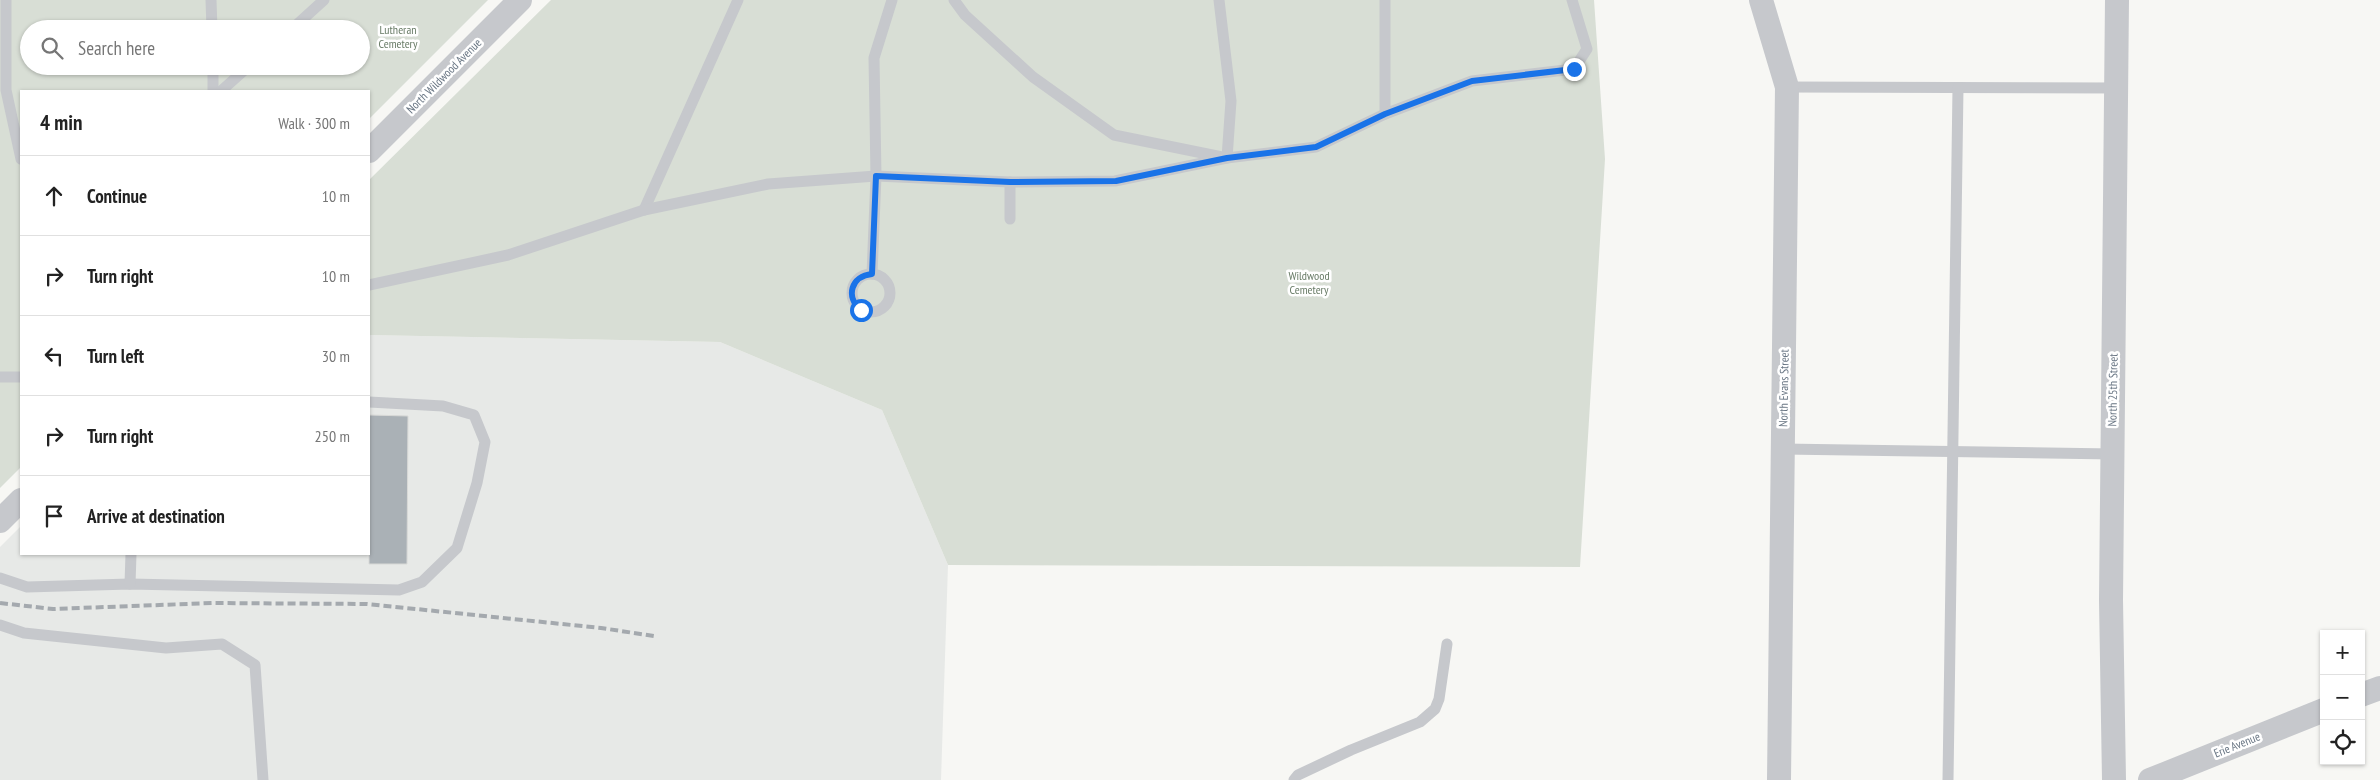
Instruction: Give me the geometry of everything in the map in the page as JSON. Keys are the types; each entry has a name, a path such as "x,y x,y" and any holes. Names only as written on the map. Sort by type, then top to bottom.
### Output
{"street":[{"name":"North Wildwood Avenue","path":"370,150 520,0"},
{"name":"North Evans Street","path":"1761,0 1787,87 1779,780"},
{"name":"North 25th Street","path":"2114,780 2111,600 2117,0"},
{"path":"0,521 20,501"},
{"path":"2365,694 2380,688"},
{"name":"Erie Avenue","path":"2150,780 2320,712"}],"lane":[{"path":"6,0 6,90 20,154"},
{"path":"211,0 212,20"},
{"path":"302,20 324,0"},
{"path":"644,210 738,0"},
{"path":"872,274 876,176 874,58 892,0"},
{"path":"954,0 965,15 1033,77 1114,135 1227,158"},
{"path":"1219,0 1223,16 1231,101 1227,158"},
{"path":"1385,0 1385,114"},
{"path":"370,285 508,255 644,210 768,184 876,176 1010,182 1116,181 1227,158 1316,147 1385,114 1472,81 1574,69 1587,49 1572,0"},
{"path":"213,75 214,90"},
{"path":"223,90 240,75"},
{"path":"1787,87 2116,88"},
{"path":"1948,780 1958,88"},
{"path":"1010,182 1010,219"},
{"path":"0,377 20,377"},
{"path":"0,578 27,587 130,584 398,590 422,582 457,548 477,483 485,442 474,415 443,406 370,402"},
{"path":"1783,448 2113,454"},
{"path":"130,584 131,555"},
{"path":"0,625 24,633 166,648 222,644 255,665 263,780"},
{"path":"1294,780 1298,775 1351,750 1420,722 1435,709 1439,699 1448,644"}],"shaded area":[{"path":"370,335 720,342 882,410 948,565 941,780 0,780 0,547 20,527 20,555 370,555"}],"green space":[{"name":"Lutheran Cemetery","path":"0,0 488,0 370,118 370,90 20,90 20,468 0,488"},
{"name":"Wildwood Cemetery","path":"551,0 1594,0 1605,159 1580,567 948,565 882,410 720,342 370,335 370,179"}],"building":[{"path":"370,415 408,416 407,564 369,564"}],"railway":[{"path":"0,603 53,609 212,603 367,604 601,628 654,636"}],"route":[{"path":"861,310 852,300 851,294 855,282 860,277 865,274 872,274 876,176 1010,182 1116,181 1227,158 1316,147 1385,114 1472,81 1574,69"}]}
